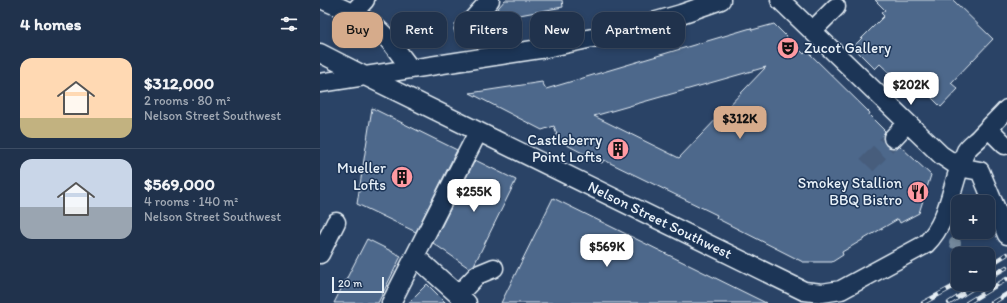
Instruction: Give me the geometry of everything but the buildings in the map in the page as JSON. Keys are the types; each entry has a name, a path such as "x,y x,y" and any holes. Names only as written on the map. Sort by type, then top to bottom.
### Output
{"street":[{"path":"323,0 348,12"},
{"path":"354,12 365,0"},
{"path":"479,12 490,0"},
{"path":"320,83 546,48 611,34 681,14 721,0"},
{"path":"780,0 941,155 959,167 980,171 1006,232"},
{"path":"812,31 836,7"},
{"path":"383,35 411,69"},
{"name":"Nelson Street Southwest","path":"320,53 804,291 822,293 840,290 926,244 934,236 941,225 959,167 967,149 1007,109"},
{"path":"892,138 907,123"},
{"path":"988,128 1005,145"},
{"path":"391,303 478,132"},
{"path":"320,254 336,222"},
{"path":"415,256 462,299 477,276 494,268"}],"tunnel":[{"path":"867,165 893,138"}],"railway":[{"path":"995,262 1007,254"},
{"path":"995,274 1007,267"},
{"path":"967,303 1007,279"},
{"path":"923,303 951,288"},
{"path":"949,303 968,291"},
{"path":"992,303 1007,294"}],"place":[{"name":"Zucot Gallery","path":"788,48"},
{"name":"Castleberry Point Lofts","path":"618,149"},
{"name":"Mueller Lofts","path":"402,177"},
{"name":"Smokey Stallion BBQ Bistro","path":"918,192"}]}
